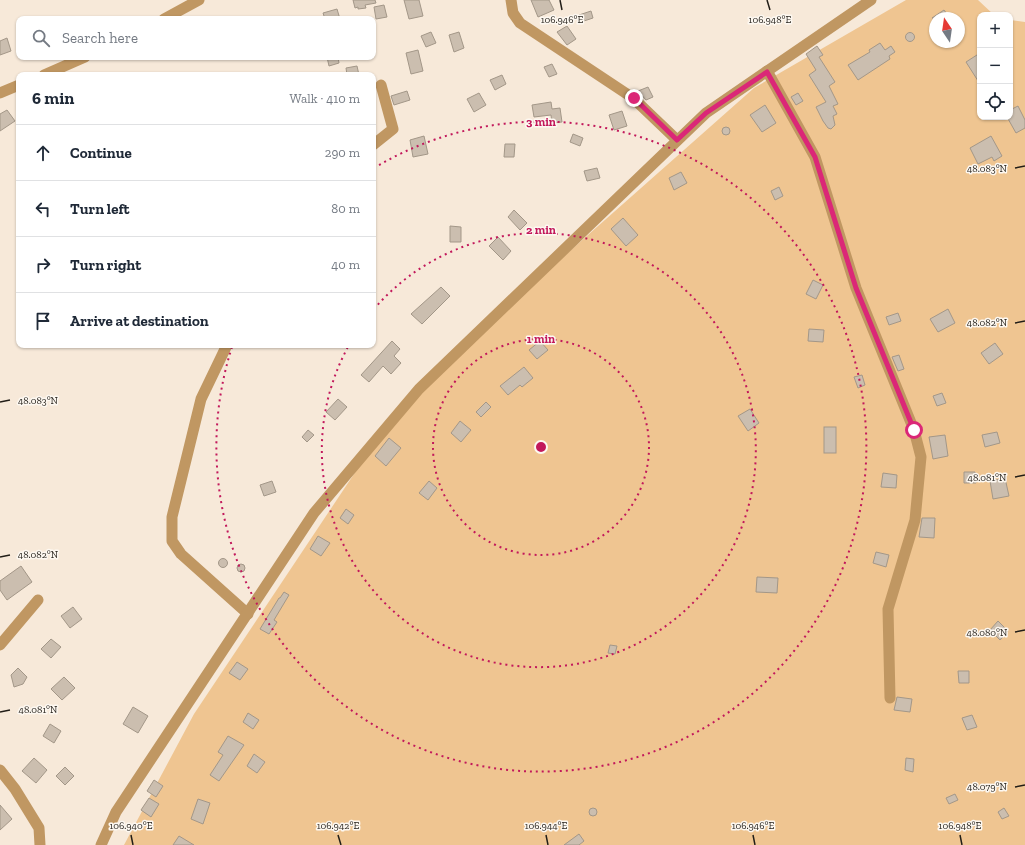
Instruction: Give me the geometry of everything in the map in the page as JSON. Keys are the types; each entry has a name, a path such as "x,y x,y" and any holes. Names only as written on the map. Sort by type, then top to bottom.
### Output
{"street":[{"path":"170,16 199,0"},
{"path":"511,0 513,12 520,23 634,98 677,140"},
{"path":"101,845 116,812 314,513 419,389 706,113 871,0"},
{"path":"51,72 78,60"},
{"path":"767,72 815,157 856,288 914,430 920,457 916,520 888,609 890,698"},
{"path":"376,143 392,129 381,85"},
{"path":"0,93 16,86"},
{"path":"226,348 201,399 172,517 172,541 181,554 248,614"},
{"path":"0,645 38,600"},
{"path":"0,770 15,789 39,828 40,845"}],"shaded area":[{"path":"906,0 978,0 991,12 977,12 977,120 1013,120 1013,20 1025,22 1025,845 124,845 194,714 388,423 536,281 754,88"}],"building":[{"path":"353,0 375,0 376,3 365,5 366,8 358,9 358,7 355,8"},
{"path":"404,0 419,0 423,16 409,19"},
{"path":"531,0 549,0 554,10 538,17"},
{"path":"384,5 387,17 376,19 374,7"},
{"path":"337,9 339,16 324,16 323,13"},
{"path":"591,11 593,18 581,22 579,15"},
{"path":"567,26 576,39 567,45 557,32"},
{"path":"431,32 436,43 426,47 421,36"},
{"path":"459,32 464,48 454,52 449,35"},
{"path":"908,33 912,33 914,37 912,41 908,41 906,39 906,35"},
{"path":"7,38 11,51 0,55 0,41"},
{"path":"880,43 885,50 891,46 895,52 889,56 890,59 858,80 848,65 870,52 869,50"},
{"path":"817,46 823,55 819,57 835,82 829,86 838,104 833,106 837,114 833,116 835,125 831,129 828,128 823,121 816,107 826,102 809,75 816,70 806,54"},
{"path":"418,50 423,71 411,74 406,53"},
{"path":"977,55 977,79 966,62"},
{"path":"328,60 338,60 339,63 329,66"},
{"path":"552,64 557,74 549,77 544,67"},
{"path":"357,66 358,72 347,72 346,68"},
{"path":"502,75 506,84 495,90 490,80"},
{"path":"648,87 653,97 646,100 638,91"},
{"path":"407,91 410,100 394,105 391,96"},
{"path":"479,93 486,105 474,112 467,99"},
{"path":"798,93 803,101 796,105 791,97"},
{"path":"551,102 552,109 560,108 562,122 552,123 551,115 534,117 532,105"},
{"path":"765,105 776,123 762,132 750,115"},
{"path":"1018,106 1025,120 1025,128 1016,133 1009,120 1013,120 1013,108"},
{"path":"7,110 15,121 0,131 0,114"},
{"path":"622,111 627,126 614,130 609,115"},
{"path":"724,127 728,127 730,131 728,135 724,135 722,133 722,129"},
{"path":"573,134 583,138 580,146 570,142"},
{"path":"424,136 428,154 413,157 410,140"},
{"path":"991,136 1002,156 994,161 992,157 978,164 970,148"},
{"path":"505,144 515,144 514,157 504,157"},
{"path":"597,168 600,178 587,181 584,171"},
{"path":"681,172 687,183 674,190 669,178"},
{"path":"779,187 783,196 775,200 771,191"},
{"path":"514,210 527,223 520,230 508,217"},
{"path":"623,218 638,235 626,246 611,229"},
{"path":"450,226 461,227 461,242 450,242"},
{"path":"498,237 511,251 503,260 489,246"},
{"path":"813,280 823,285 816,299 806,294"},
{"path":"441,287 450,296 422,324 411,314"},
{"path":"948,309 955,323 938,332 930,319"},
{"path":"898,313 901,321 889,325 886,317"},
{"path":"809,329 824,330 823,342 808,341"},
{"path":"392,341 400,349 394,356 401,363 391,374 383,366 369,382 361,375"},
{"path":"540,341 548,350 537,359 529,350"},
{"path":"995,343 1003,354 989,364 981,353"},
{"path":"899,355 904,369 898,371 892,357"},
{"path":"524,367 533,378 522,387 520,385 508,395 500,386"},
{"path":"862,375 865,385 858,388 854,377"},
{"path":"942,393 946,403 937,406 933,396"},
{"path":"338,399 347,407 335,420 326,412"},
{"path":"486,402 491,407 481,417 476,412"},
{"path":"750,409 759,423 748,431 738,416"},
{"path":"460,421 471,430 461,442 451,433"},
{"path":"824,427 836,427 836,453 824,453"},
{"path":"308,430 314,435 307,442 302,437"},
{"path":"997,432 1000,443 985,447 982,435"},
{"path":"945,435 948,456 933,459 929,437"},
{"path":"389,438 401,448 386,466 375,456"},
{"path":"964,472 975,472 976,483 964,483"},
{"path":"883,473 897,475 896,488 881,487"},
{"path":"1005,478 1009,496 993,499 990,481"},
{"path":"272,481 276,492 264,496 260,485"},
{"path":"429,481 437,488 428,500 419,493"},
{"path":"346,509 354,515 348,524 340,518"},
{"path":"922,518 935,518 934,538 919,537"},
{"path":"318,536 330,543 321,556 310,549"},
{"path":"876,552 889,555 886,567 873,563"},
{"path":"221,559 225,559 227,563 225,567 221,567 219,565 219,561"},
{"path":"239,564 243,564 245,568 243,572 239,572 237,570 237,566"},
{"path":"21,566 32,582 7,600 0,590 0,581"},
{"path":"757,577 778,578 777,593 756,592"},
{"path":"284,592 289,595 274,620 277,622 269,634 260,629"},
{"path":"73,607 82,619 70,628 61,616"},
{"path":"998,621 1008,631 1000,640 990,630"},
{"path":"51,639 61,647 51,658 41,649"},
{"path":"610,645 617,646 615,654 608,653"},
{"path":"237,662 248,669 240,680 229,673"},
{"path":"18,668 27,677 23,684 14,687 11,675"},
{"path":"958,671 969,671 969,683 959,683"},
{"path":"64,677 75,688 62,700 51,689"},
{"path":"897,697 912,699 910,712 894,710"},
{"path":"133,707 148,716 138,733 123,724"},
{"path":"248,713 259,720 253,729 243,722"},
{"path":"972,715 977,727 967,730 962,718"},
{"path":"50,724 61,731 54,743 43,736"},
{"path":"228,736 244,745 219,781 210,775 223,755 218,752"},
{"path":"254,754 265,762 257,773 247,766"},
{"path":"34,758 47,770 36,783 22,771"},
{"path":"906,758 914,759 913,772 905,770"},
{"path":"65,767 74,776 65,785 56,776"},
{"path":"154,780 163,786 156,797 147,791"},
{"path":"955,794 958,800 949,804 946,798"},
{"path":"149,798 159,804 151,817 141,810"},
{"path":"198,799 210,803 203,824 191,819"},
{"path":"0,805 12,819 0,830"},
{"path":"591,808 595,808 597,812 595,816 591,816 589,814 589,810"},
{"path":"1004,808 1009,816 1002,819 998,812"},
{"path":"579,834 584,841 579,845 564,845"},
{"path":"179,836 194,845 173,845"}],"route":[{"path":"634,98 677,140 706,113 767,72 815,157 856,288 914,430"}]}
